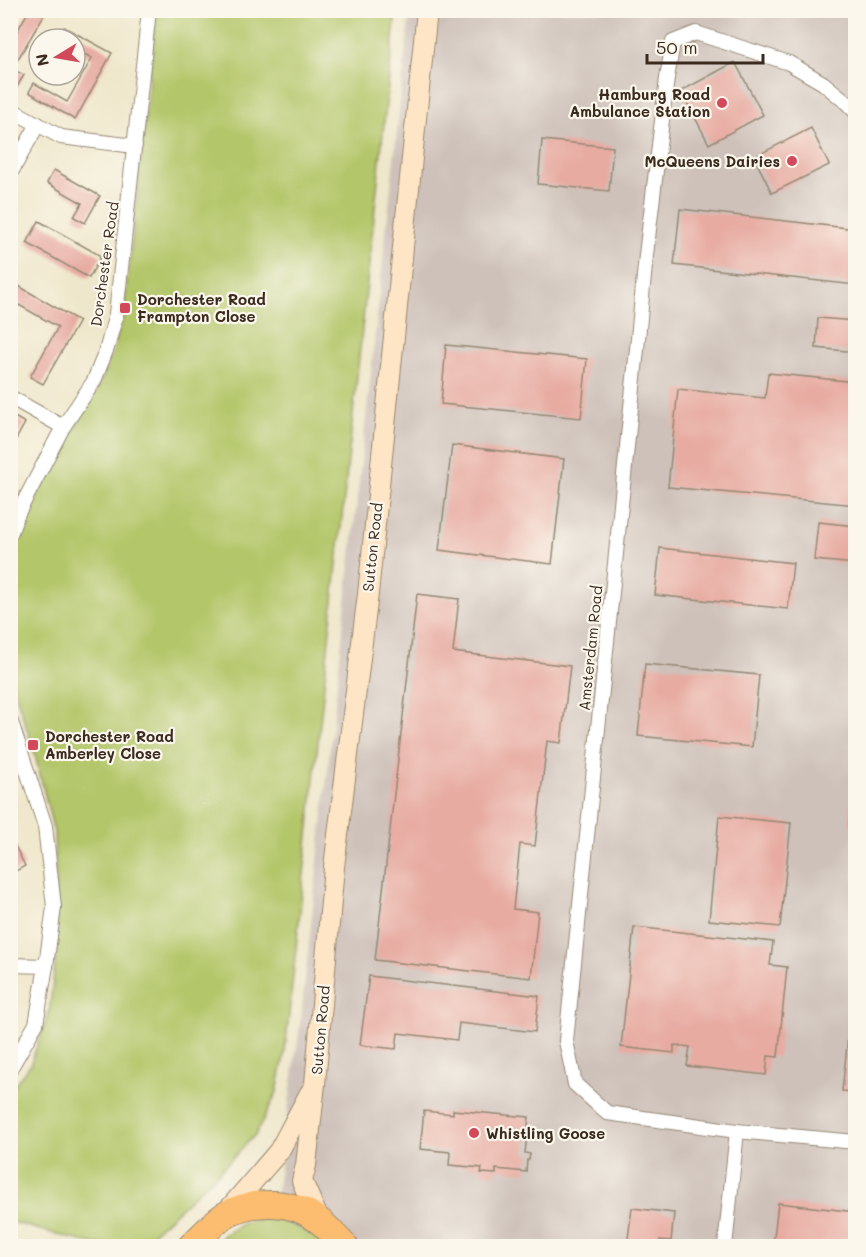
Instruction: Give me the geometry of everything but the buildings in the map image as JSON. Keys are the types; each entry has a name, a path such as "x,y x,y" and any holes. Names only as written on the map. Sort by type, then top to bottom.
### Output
{"highway":[{"path":"191,1246 224,1215 259,1204 291,1206 306,1212 319,1220 345,1246"}],"street":[{"name":"Dorchester Road","path":"10,534 16,515 63,428 94,381 107,348 116,314 149,10"},
{"name":"Sutton Road","path":"319,1220 302,1181 306,1165 315,1084 334,867 368,594 427,10"},
{"name":"Amsterdam Road","path":"855,112 823,83 789,63 696,33 673,42 646,255 566,1041 574,1084 607,1113 737,1131 855,1142"},
{"path":"10,109 61,137 135,146"},
{"path":"10,174 38,124"},
{"path":"10,397 63,428"},
{"path":"10,719 45,826 54,907 36,1024 10,1070"},
{"path":"10,965 46,966"},
{"name":"Sutton Road","path":"224,1215 279,1151 315,1084"},
{"path":"725,1246 737,1131"}],"shaded area":[{"path":"410,11 855,11 855,1246 325,1246 299,1228 273,1218 301,1017"}],"green space":[{"path":"156,11 396,11 285,1051 277,1092 256,1134 216,1175 140,1245 124,1246 75,1240 11,1222 11,1089 30,1065 49,1013 57,949 54,832 35,755 11,679 11,554 18,528 99,386 123,317"},
{"path":"273,1218 308,1233 325,1246 213,1246 225,1234 247,1221"}],"place":[{"name":"Hamburg Road Ambulance Station","path":"722,103"},
{"name":"McQueens Dairies","path":"792,161"},
{"name":"Dorchester Road Frampton Close","path":"125,308"},
{"name":"Dorchester Road Amberley Close","path":"33,745"},
{"name":"Whistling Goose","path":"474,1133"}]}
